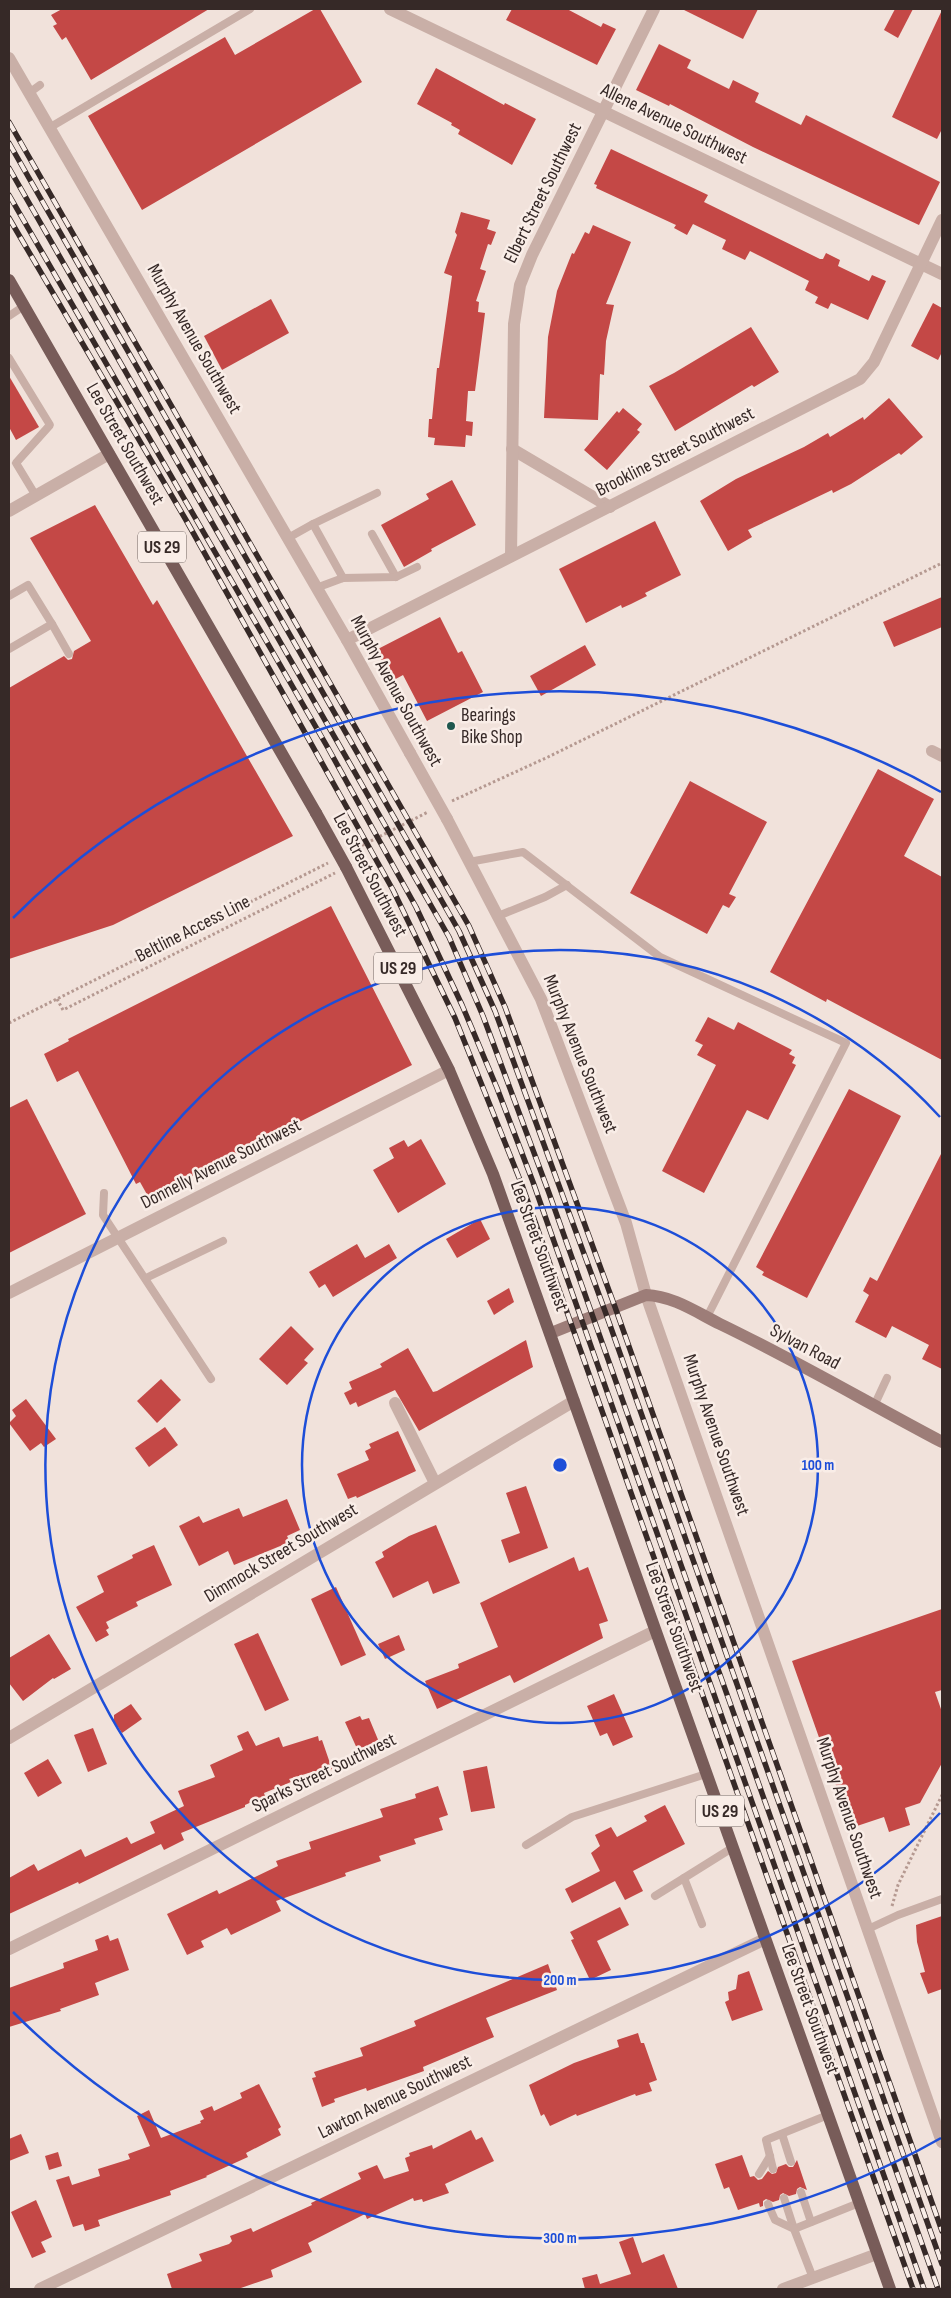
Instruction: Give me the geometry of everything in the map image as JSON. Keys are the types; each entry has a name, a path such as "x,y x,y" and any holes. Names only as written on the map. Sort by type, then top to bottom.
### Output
{"main road":[{"name":"Lee Street Southwest","path":"9,280 316,813 346,867 450,1070 493,1174 551,1333 732,1848 890,2289"},
{"name":"Sylvan Road","path":"646,1295 658,1295 707,1317 942,1442"},
{"path":"551,1333 646,1295"}],"street":[{"name":"Allene Avenue Southwest","path":"390,9 942,274"},
{"name":"Elbert Street Southwest","path":"511,556 514,324 520,285 532,255 654,9"},
{"name":"Murphy Avenue Southwest","path":"9,58 347,640 446,819 541,999 626,1223 646,1295 941,2137"},
{"name":"Brookline Street Southwest","path":"347,640 860,378 874,362 942,220"},
{"path":"512,450 610,507"},
{"path":"9,511 109,454"},
{"name":"Donnelly Avenue Southwest","path":"9,1292 450,1070"},
{"name":"Dimmock Street Southwest","path":"9,1738 574,1401"},
{"path":"395,1403 435,1483"},
{"name":"Sparks Street Southwest","path":"9,1949 656,1631"},
{"name":"Lawton Avenue Southwest","path":"40,2289 765,1939"},
{"path":"783,2289 877,2254"}],"lane":[{"path":"49,128 250,9"},
{"path":"29,93 40,85"},
{"path":"9,316 24,306"},
{"path":"9,358 50,425 16,463 36,496"},
{"path":"288,538 312,524 377,493"},
{"path":"312,524 344,578"},
{"path":"372,534 396,576"},
{"path":"316,588 344,578 396,576 417,568"},
{"path":"9,596 28,585 69,654"},
{"path":"9,649 52,624"},
{"path":"469,862 522,852 660,957 846,1043 707,1317"},
{"path":"498,916 545,897 567,885"},
{"path":"104,1193 103,1216 146,1278 211,1379"},
{"path":"146,1278 223,1241"},
{"path":"874,1406 887,1378"},
{"path":"526,1845 572,1817 706,1774"},
{"path":"654,1896 732,1848"},
{"path":"684,1878 702,1924"},
{"path":"868,1929 942,1899"},
{"path":"773,2169 766,2140 828,2115"},
{"path":"782,2134 791,2162"},
{"path":"759,2174 770,2156"},
{"path":"801,2192 811,2222"},
{"path":"784,2198 794,2230 813,2278"},
{"path":"794,2230 859,2203"},
{"path":"768,2204 775,2220 794,2230"}],"path":[{"path":"447,803 548,757 942,563"},
{"path":"351,851 429,812"},
{"path":"9,1023 333,860"},
{"name":"Beltline Access Line","path":"58,999 63,1010 346,867"},
{"path":"888,1920 898,1885 942,1795"}],"building":[{"path":"62,9 209,9 91,80 66,37 62,40 53,26 57,24 51,15"},
{"path":"315,9 320,9 362,82 142,210 88,116 225,37 235,55"},
{"path":"512,9 567,9 601,27 603,23 616,29 597,65 506,20"},
{"path":"682,9 758,9 743,39"},
{"path":"895,9 913,9 898,38 884,30"},
{"path":"942,10 942,129 937,139 892,117"},
{"path":"659,44 691,60 687,68 729,89 733,80 759,93 755,102 801,125 806,115 940,182 919,225 753,147 670,104 669,106 636,90"},
{"path":"436,68 504,105 505,103 536,119 512,165 458,134 460,130 451,125 452,123 417,104"},
{"path":"611,149 708,195 704,202 820,259 823,259 826,253 840,260 838,266 869,281 872,275 886,281 868,320 831,303 828,309 815,303 818,297 805,290 809,281 750,251 745,260 722,249 726,240 693,224 687,235 674,228 676,225 596,188 597,185 594,184"},
{"path":"461,212 490,220 487,229 496,232 491,245 488,244 480,269 486,271 476,301 479,302 478,312 485,313 475,391 468,391 466,421 473,422 472,436 466,435 465,447 434,445 435,438 428,437 429,419 432,419 437,368 439,368 452,276 444,273 457,235 455,232"},
{"path":"593,225 631,242 606,304 614,305 606,341 604,375 600,374 598,420 544,418 548,337 557,291 572,253 574,254 585,232 589,234"},
{"path":"271,299 289,333 222,370 204,336"},
{"path":"933,303 942,308 942,352 938,360 911,346"},
{"path":"751,327 779,372 754,387 752,385 675,431 649,386"},
{"path":"9,376 39,427 16,440 9,427"},
{"path":"889,398 923,437 901,455 899,453 851,484 833,493 832,490 748,530 752,537 728,551 700,501 736,479 804,447 828,433 830,437 863,417 864,420"},
{"path":"623,408 642,424 637,430 640,432 607,470 584,450 617,411 619,413"},
{"path":"452,480 476,525 431,549 432,551 404,567 381,525 429,499 426,494"},
{"path":"95,505 153,605 157,600 293,836 113,925 9,959 9,688 64,656 68,660 72,659 74,651 91,641 30,538"},
{"path":"655,521 681,575 645,593 647,596 622,608 621,605 586,623 559,569"},
{"path":"942,597 942,627 894,647 883,622"},
{"path":"440,617 458,653 462,651 483,692 427,721 403,675 392,681 376,650"},
{"path":"585,645 596,665 541,696 530,676"},
{"path":"878,769 934,799 904,856 942,877 942,1060 827,999 826,1002 770,972"},
{"path":"690,781 767,822 729,894 736,897 729,908 723,905 707,934 630,893"},
{"path":"331,906 412,1065 149,1198 140,1182 136,1184 78,1071 57,1082 44,1054 69,1041 68,1039"},
{"path":"708,1017 734,1030 738,1022 792,1050 789,1054 795,1057 792,1063 796,1065 768,1120 747,1110 704,1193 662,1171 716,1065 697,1055 703,1045 695,1041"},
{"path":"849,1089 901,1116 807,1298 762,1275 764,1272 756,1267"},
{"path":"27,1099 86,1214 9,1253 9,1108"},
{"path":"421,1139 446,1184 398,1213 373,1170 394,1158 389,1148 404,1140 408,1147"},
{"path":"942,1152 942,1369 922,1359 929,1345 892,1326 886,1338 855,1322 869,1295 863,1291 870,1277 877,1281"},
{"path":"480,1219 490,1239 457,1258 446,1239"},
{"path":"357,1244 365,1258 389,1244 397,1258 333,1297 325,1284 319,1288 309,1272"},
{"path":"509,1288 514,1302 494,1315 487,1301"},
{"path":"291,1326 314,1349 304,1360 308,1363 287,1385 259,1359"},
{"path":"526,1340 533,1367 419,1431 395,1390 358,1407 356,1402 350,1405 344,1393 352,1389 349,1382 382,1367 380,1364 408,1348 433,1392"},
{"path":"161,1379 181,1400 157,1423 137,1401"},
{"path":"26,1399 56,1439 44,1447 41,1443 30,1451 9,1423 16,1416 12,1410"},
{"path":"165,1427 178,1445 149,1467 135,1448"},
{"path":"398,1431 416,1471 357,1498 356,1496 348,1499 337,1474 369,1460 365,1451 371,1448 369,1444"},
{"path":"526,1486 548,1548 509,1563 501,1540 520,1533 506,1493"},
{"path":"287,1499 300,1530 287,1536 290,1542 234,1565 228,1551 199,1566 179,1526 199,1516 203,1523 239,1508 243,1517"},
{"path":"436,1525 460,1583 433,1594 428,1581 393,1598 375,1562 384,1557 382,1552 409,1536"},
{"path":"154,1545 172,1585 136,1602 138,1606 106,1622 109,1628 106,1630 109,1635 96,1642 76,1607 104,1592 97,1576 133,1558 132,1555"},
{"path":"574,1557 579,1571 588,1567 608,1621 599,1624 603,1638 514,1683 510,1675 437,1709 425,1681 459,1668 458,1664 498,1647 480,1603"},
{"path":"336,1587 366,1655 341,1666 311,1599"},
{"path":"942,1609 942,1690 935,1692 942,1712 942,1763 920,1803 905,1808 910,1825 889,1832 884,1817 851,1828 792,1661"},
{"path":"258,1633 289,1700 265,1711 234,1644"},
{"path":"49,1634 71,1669 53,1678 23,1701 9,1683 9,1658"},
{"path":"399,1635 405,1650 385,1659 378,1644"},
{"path":"614,1694 633,1737 613,1746 607,1733 600,1736 587,1706"},
{"path":"131,1704 142,1719 122,1733 114,1721 114,1715"},
{"path":"360,1716 362,1720 369,1718 379,1742 374,1744 375,1746 359,1753 345,1722"},
{"path":"93,1728 107,1764 88,1772 74,1735"},
{"path":"248,1731 256,1746 279,1737 283,1747 318,1736 319,1741 322,1740 332,1769 316,1774 315,1771 289,1779 291,1782 264,1793 265,1796 245,1805 245,1807 181,1833 184,1840 164,1850 161,1844 79,1884 78,1882 9,1914 9,1878 34,1864 38,1871 81,1849 85,1857 127,1837 131,1844 155,1833 150,1822 184,1806 178,1791 215,1777 210,1765 243,1750 237,1736"},
{"path":"48,1759 62,1783 38,1797 24,1773"},
{"path":"487,1766 495,1808 471,1812 463,1771"},
{"path":"438,1786 448,1815 439,1818 443,1830 414,1839 416,1844 379,1856 381,1861 345,1873 346,1876 276,1901 281,1911 231,1935 227,1928 201,1941 204,1947 187,1955 167,1914 217,1890 219,1894 278,1866 276,1861 311,1849 309,1842 383,1817 380,1809 416,1798 415,1794"},
{"path":"665,1805 685,1844 633,1871 643,1891 625,1900 615,1881 572,1903 565,1889 600,1871 591,1853 600,1846 595,1835 611,1827 617,1837 647,1821 644,1816"},
{"path":"620,1907 629,1925 597,1941 611,1970 590,1980 571,1940 574,1939 570,1932"},
{"path":"942,1916 942,1989 928,1994 920,1973 925,1972 917,1942 916,1925"},
{"path":"108,1935 110,1941 118,1938 129,1970 95,1983 99,1995 60,2009 61,2011 9,2027 9,1988 64,1968 63,1963 98,1950 95,1940"},
{"path":"548,1964 557,1990 486,2018 494,2037 423,2067 424,2071 367,2091 366,2088 334,2099 335,2102 322,2107 312,2078 316,2077 314,2072 363,2056 360,2048 416,2026 414,2021"},
{"path":"749,1971 763,2010 732,2021 725,2002 729,2000 728,1992 736,1989 738,1975"},
{"path":"638,2033 641,2043 644,2043 657,2080 649,2083 652,2091 636,2096 635,2094 577,2116 576,2114 550,2126 544,2114 541,2116 529,2085 574,2063 619,2047 617,2040"},
{"path":"259,2084 281,2127 278,2129 281,2135 246,2153 248,2157 207,2177 170,2191 171,2195 98,2220 100,2226 85,2231 83,2224 73,2227 56,2180 69,2176 72,2185 100,2176 98,2169 130,2159 128,2154 150,2146 137,2116 149,2110 161,2138 201,2123 200,2121 204,2119 200,2111 212,2106 214,2111 242,2098 240,2093"},
{"path":"471,2130 476,2140 482,2137 494,2161 445,2184 449,2193 423,2202 422,2199 414,2201 413,2198 367,2219 365,2214 308,2243 312,2252 271,2270 273,2277 238,2289 172,2289 167,2274 202,2261 199,2254 229,2244 232,2241 230,2236 251,2228 253,2232 312,2205 311,2203 361,2179 358,2173 377,2165 384,2179 409,2171 405,2158 410,2156 409,2153 432,2145 433,2149"},
{"path":"21,2134 29,2153 9,2161 9,2139"},
{"path":"58,2152 62,2166 49,2170 45,2156"},
{"path":"742,2155 750,2177 754,2176 758,2180 762,2179 768,2171 772,2174 776,2173 778,2167 786,2164 789,2167 793,2167 797,2160 807,2190 800,2187 797,2189 796,2194 789,2196 783,2193 780,2195 779,2200 773,2202 766,2199 763,2201 763,2206 760,2207 759,2203 738,2210 729,2187 724,2189 715,2164"},
{"path":"36,2200 52,2237 41,2242 46,2252 32,2258 11,2212"},
{"path":"633,2237 642,2263 664,2254 678,2289 585,2289 582,2278 597,2274 600,2284 631,2274 619,2242"}],"railway":[{"path":"9,122 469,926 505,1007 615,1307 942,2231"},
{"path":"9,143 459,931 495,1011 605,1311 942,2264"},
{"path":"9,168 449,937 483,1016 549,1193 938,2289"},
{"path":"9,195 328,748 416,907 462,1005 497,1088 533,1182 924,2289"},
{"path":"9,218 186,520 393,890 455,1018 522,1185 913,2289"}],"place":[{"name":"Bearings Bike Shop","path":"451,726"}]}
